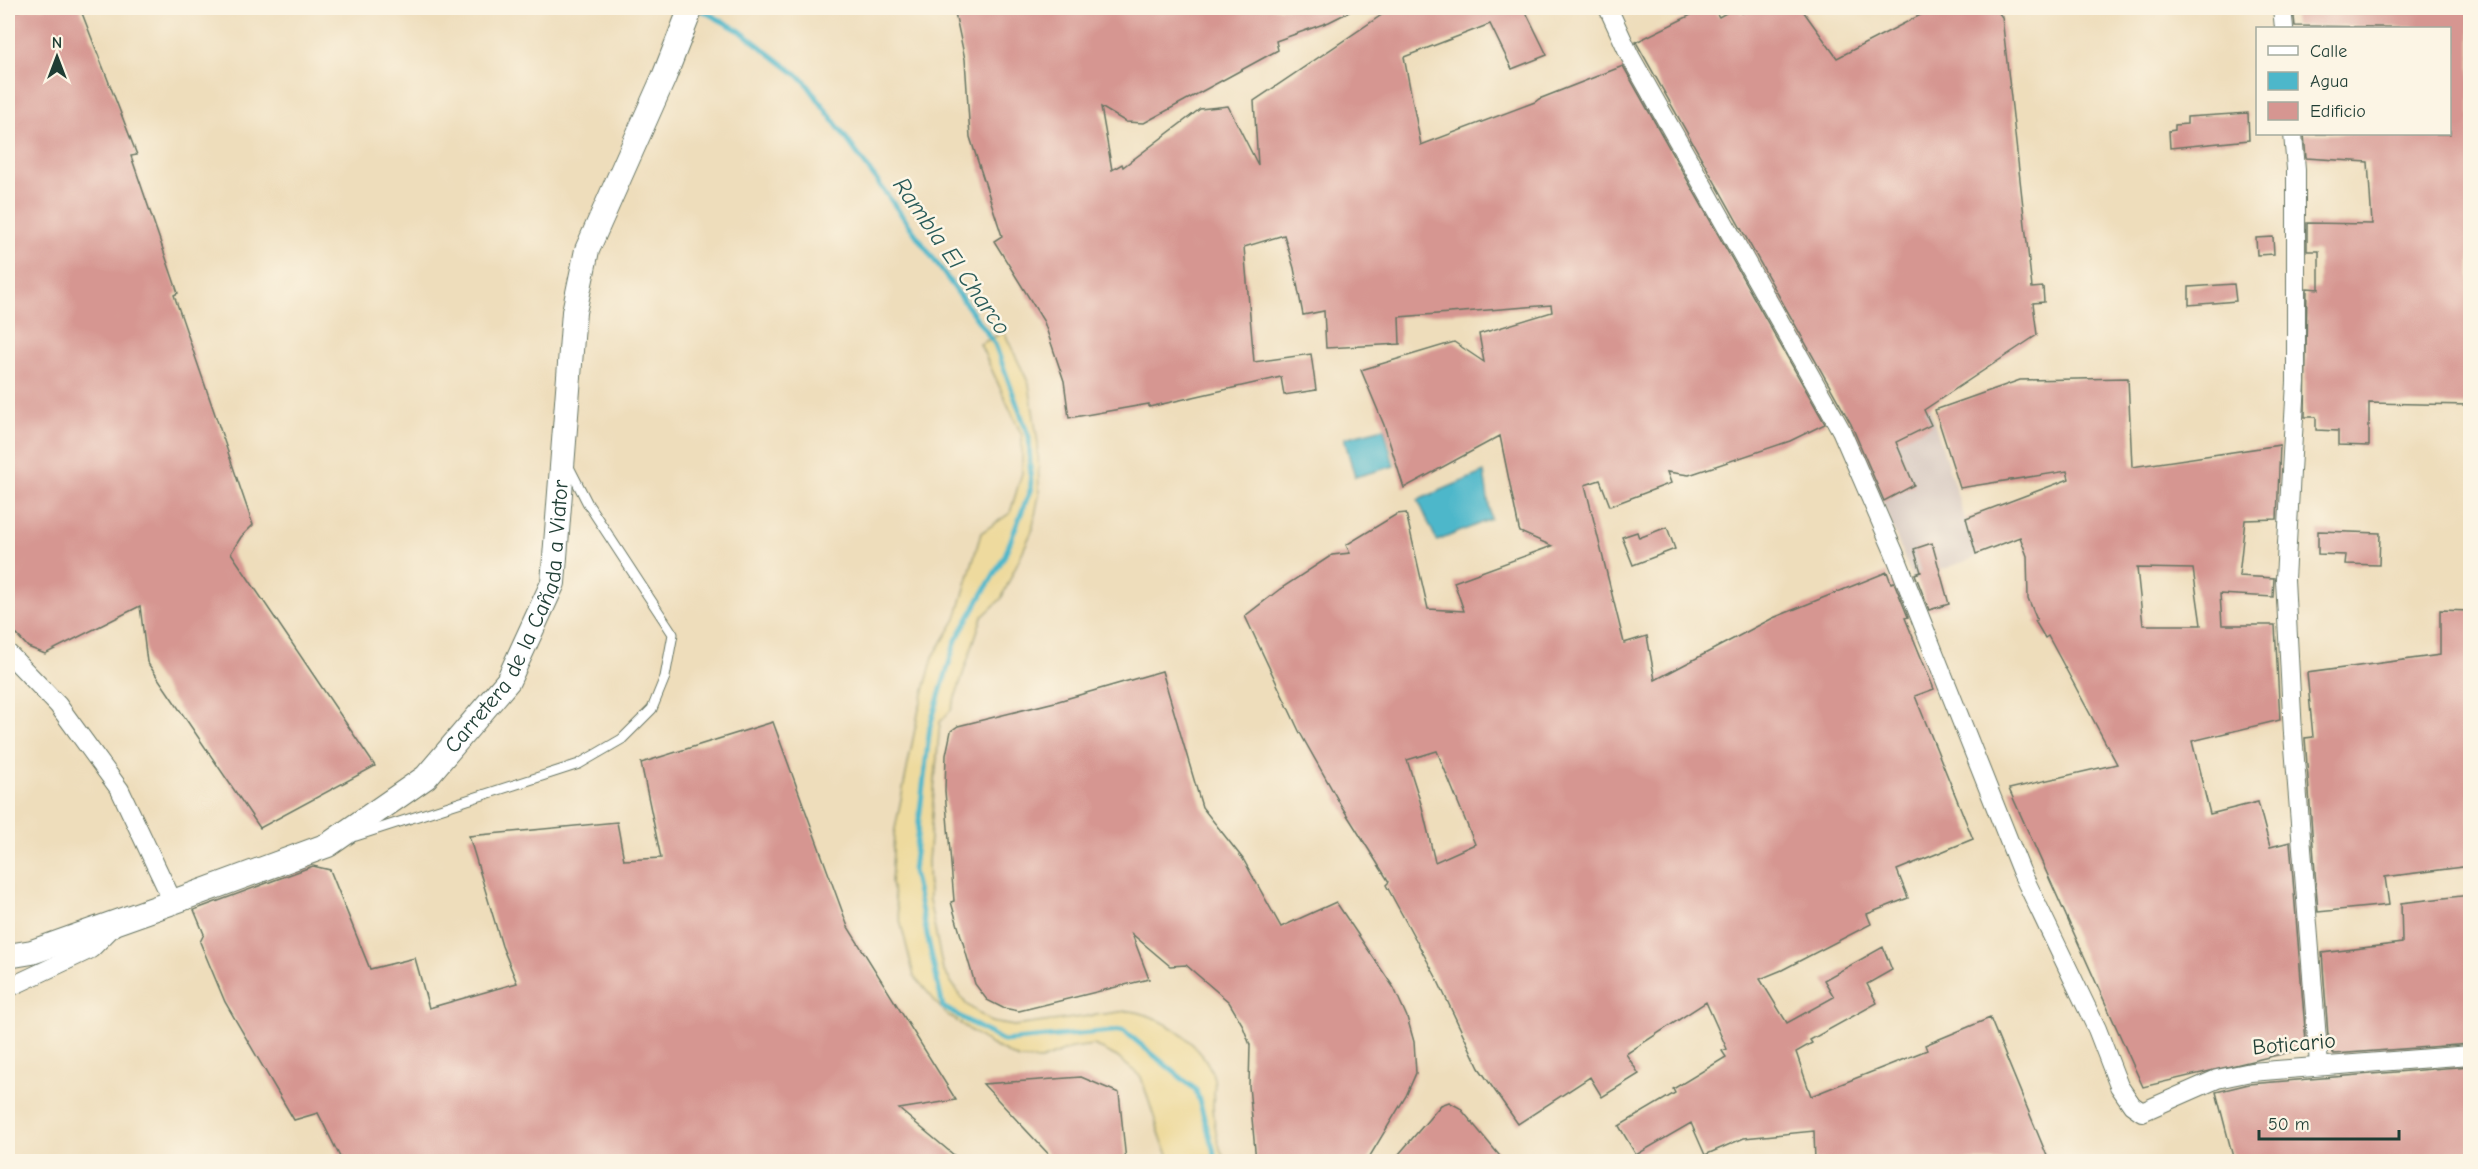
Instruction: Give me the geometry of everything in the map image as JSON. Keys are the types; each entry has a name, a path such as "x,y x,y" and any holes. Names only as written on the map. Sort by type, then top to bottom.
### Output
{"street":[{"name":"Boticario","path":"1608,8 1630,56 1841,430 1894,552 2022,870 2097,1029 2119,1086 2132,1105 2142,1112 2217,1079 2251,1072 2470,1055"},
{"path":"2282,8 2284,27"},
{"name":"Carretera de la Cañada a Viator","path":"8,956 32,952 174,903 328,845 426,777 508,681 553,583 574,312 587,250 689,15"},
{"path":"2293,135 2296,169 2296,382 2285,579 2293,734 2319,1065"},
{"path":"8,653 58,705 120,790 174,903"},
{"path":"8,988 92,949 117,922"}],"lane":[{"path":"328,845 579,764 622,739 652,709 665,676 673,634 588,504 563,455"}],"shaded area":[{"path":"1924,390 1977,557 1913,580 1854,429"}],"sand":[{"path":"1004,332 1029,384 1038,444 1039,495 1032,531 1001,599 982,617 951,710 940,722 928,861 929,900 943,970 966,1004 991,1022 1014,1026 1127,1011 1153,1018 1180,1033 1202,1055 1210,1067 1215,1089 1214,1120 1218,1142 1225,1161 1171,1161 1141,1077 1117,1057 1094,1045 1071,1048 1041,1060 1019,1059 992,1045 945,1013 914,976 891,884 894,834 919,709 933,657 956,619 981,533 1010,513 1022,473 1022,436 980,344"}],"water":[{"path":"1384,428 1394,466 1355,477 1344,438"},
{"path":"1484,472 1491,519 1437,541 1418,500"}],"building":[{"path":"38,8 80,8 137,155 131,156 178,293 174,295 253,525 241,537 231,553 375,766 260,828 147,662 140,606 45,654 28,647 8,625 8,12"},
{"path":"954,8 1357,8 1329,22 1276,41 1278,50 1144,123 1126,122 1101,107 1112,170 1122,164 1123,167 1200,109 1228,106 1258,165 1254,101 1392,8 1524,8 1547,55 1512,69 1490,24 1404,57 1421,145 1623,66 1825,424 1790,441 1689,475 1667,472 1671,483 1610,506 1600,480 1585,485 1624,643 1647,636 1655,680 1773,618 1887,572 1891,583 1894,582 1908,617 1905,618 1934,689 1915,696 1973,839 1897,870 1908,898 1867,914 1871,924 1760,979 1787,1023 1834,997 1824,980 1883,947 1892,970 1867,984 1877,1003 1810,1040 1812,1043 1796,1052 1811,1096 1927,1050 1925,1045 1990,1018 2047,1156 2040,1161 1815,1161 1814,1131 1744,1138 1705,1155 1691,1123 1636,1155 1619,1126 1675,1093 1673,1089 1726,1057 1722,1051 1727,1049 1706,1002 1626,1054 1639,1074 1602,1097 1590,1077 1518,1124 1479,1068 1436,977 1386,885 1389,882 1342,807 1299,731 1245,616 1280,589 1332,555 1350,553 1346,545 1397,514 1406,513 1428,609 1464,611 1454,582 1552,546 1520,532 1500,436 1404,488 1384,425 1361,370 1454,342 1484,362 1479,334 1552,312 1551,305 1399,317 1400,344 1326,348 1324,311 1303,315 1294,268 1284,235 1244,247 1254,362 1311,354 1316,390 1284,395 1281,377 1149,407 1149,404 1069,418 1064,381 1044,322 994,241 1002,236 970,137 965,59","holes":["1437,751 1475,844 1435,862 1422,807 1407,760"]},
{"path":"1705,8 1713,8 1719,17 1735,8 1742,13 1751,8 1801,8 1837,58 1934,8 1995,8 2002,17 2032,288 2043,287 2044,302 2033,303 2037,335 1924,410 1931,425 1896,442 1914,485 1884,501 1851,424 1636,42"},
{"path":"2293,8 2470,8 2470,405 2369,403 2369,446 2338,445 2338,431 2316,430 2316,417 2305,417 2307,288 2319,289 2319,251 2307,251 2307,223 2372,224 2368,162 2306,158 2304,135 2451,135 2451,27 2295,26"},
{"path":"2248,113 2249,140 2170,148 2169,131 2175,130 2175,125 2187,124 2187,117"},
{"path":"2273,237 2274,254 2257,255 2256,238"},
{"path":"2234,284 2236,301 2189,305 2189,287"},
{"path":"2128,378 2132,467 2280,445 2277,519 2245,520 2239,576 2274,578 2273,597 2220,594 2222,625 2275,625 2280,720 2192,741 2210,814 2258,802 2270,847 2290,842 2306,1042 2294,1051 2143,1087 2009,789 2117,764 2048,636 2045,638 2035,621 2037,620 2028,598 2027,556 2020,537 1976,554 1966,518 2069,479 2067,471 1960,488 1935,410 2020,380","holes":["2137,568 2193,569 2201,625 2143,625"]},
{"path":"1667,527 1675,549 1633,565 1622,537 1637,532 1639,538"},
{"path":"2318,531 2380,533 2379,565 2345,564 2346,555 2318,554"},
{"path":"1932,543 1949,604 1929,610 1915,574 1921,572 1914,549"},
{"path":"2440,610 2470,611 2470,866 2385,877 2389,905 2318,912 2305,738 2313,737 2307,673 2440,655"},
{"path":"1162,671 1202,807 1243,859 1281,927 1336,902 1394,988 1407,1017 1414,1042 1416,1073 1406,1096 1367,1161 1256,1161 1249,1086 1250,1045 1242,1024 1229,1002 1186,965 1170,966 1132,934 1149,979 1019,1011 1003,1008 987,1000 975,984 951,902 954,901 945,791 946,755 951,731 958,726 1055,702"},
{"path":"773,722 848,927 956,1100 899,1109 961,1161 342,1161 318,1113 294,1120 225,1002 200,942 204,934 194,910 313,866 330,870 370,969 415,958 429,1008 517,983 502,946 469,836 617,822 624,860 661,858 641,763"},
{"path":"2470,895 2470,1044 2334,1054 2329,1049 2322,953 2402,943 2401,903"},
{"path":"2470,1066 2470,1161 2234,1161 2216,1092 2249,1084"},
{"path":"1081,1077 1119,1093 1126,1161 1055,1161 983,1084"},
{"path":"1449,1102 1460,1108 1504,1161 1393,1161 1441,1105"}],"waterway":[{"name":"Rambla El Charco","path":"698,8 740,31 804,80 995,344 1029,437 1031,488 1005,555 956,640 930,726 913,871 943,1007 1003,1041 1123,1030 1196,1090 1217,1162"}]}
